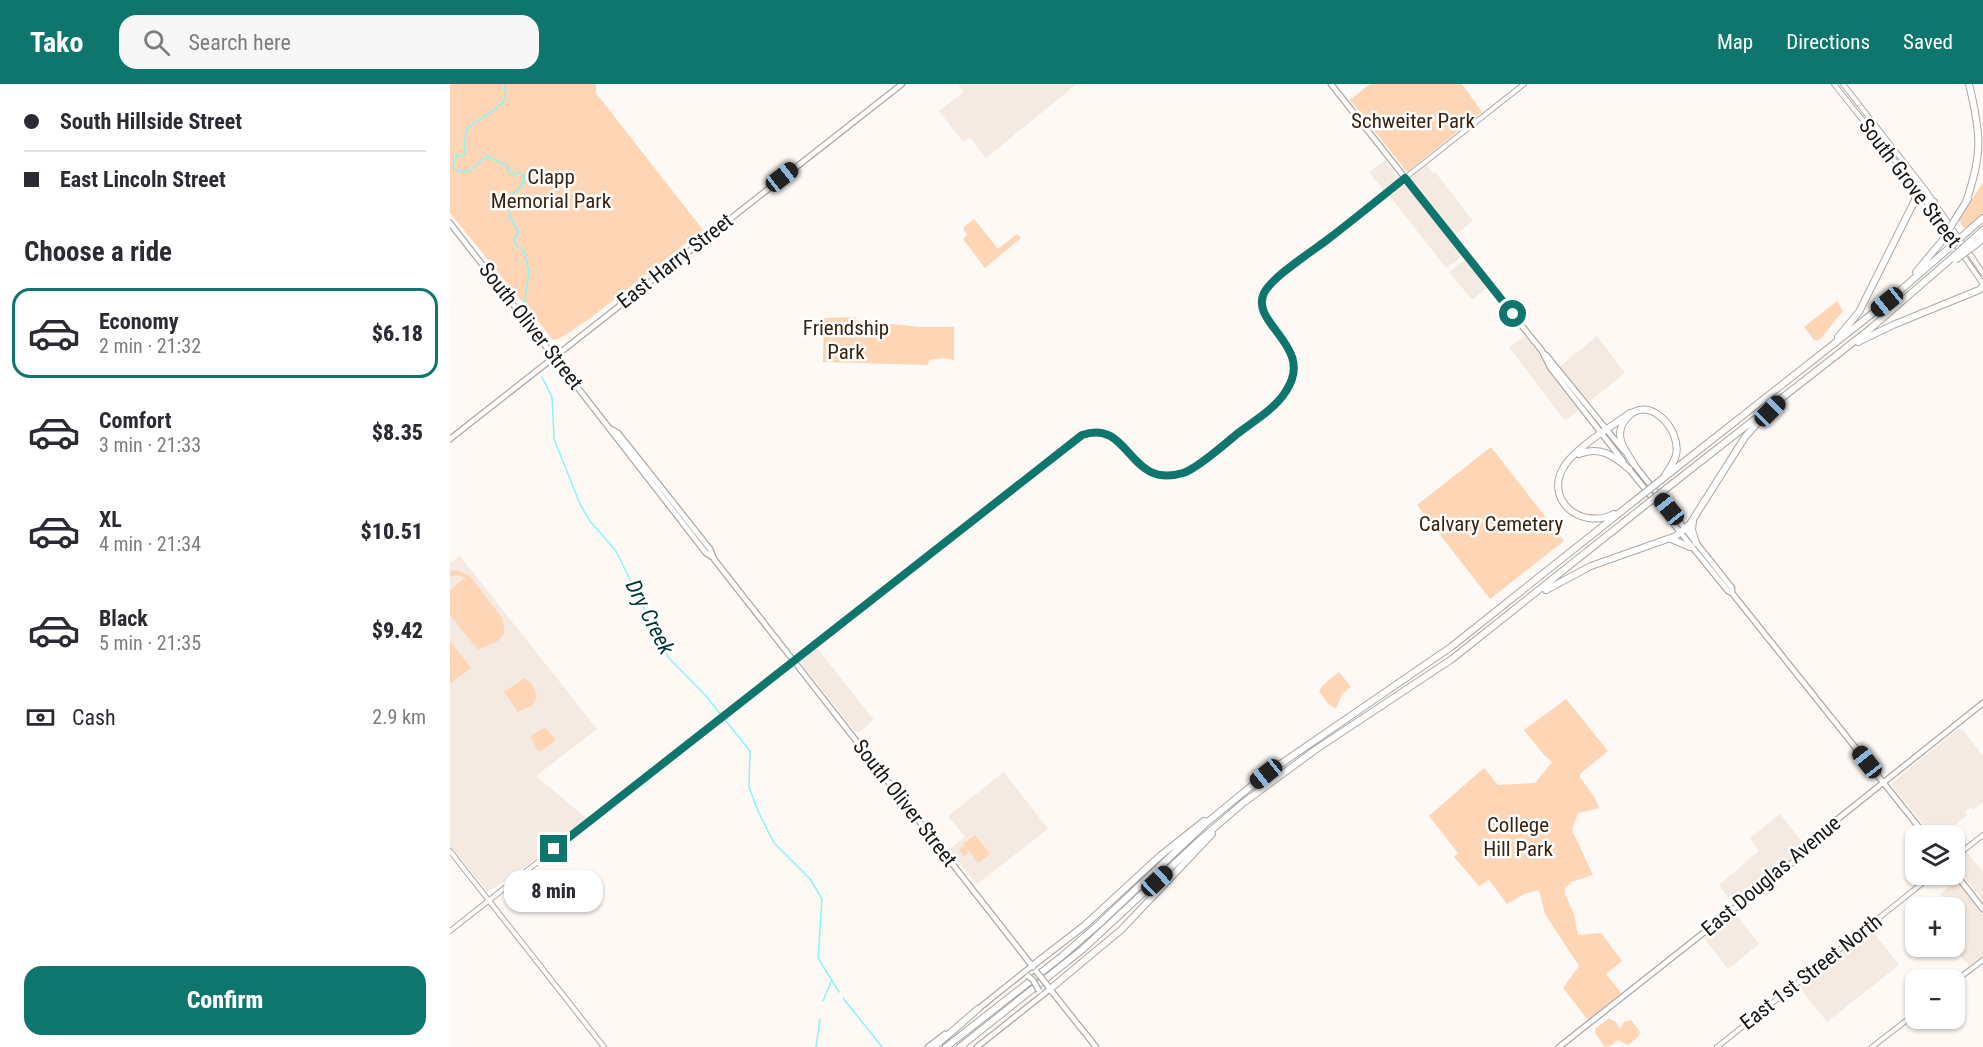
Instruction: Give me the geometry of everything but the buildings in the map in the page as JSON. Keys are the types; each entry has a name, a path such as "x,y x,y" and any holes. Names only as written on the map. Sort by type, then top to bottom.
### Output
{"highway":[{"path":"1966,202 1979,173 1982,153 1981,133 1969,84"},
{"path":"1887,302 1927,261 1983,176"},
{"path":"1819,356 1847,328 1859,312 1915,200 1915,186"},
{"path":"1915,200 1922,197 1934,202"},
{"path":"946,1047 1077,943 1222,809 1289,757 1451,647 1887,302 1983,218"},
{"path":"960,1047 1083,950 1224,819 1294,765 1452,659 1522,605 1978,240 1983,230"},
{"path":"1835,356 1893,325 1982,287"},
{"path":"1522,605 1571,575 1667,540 1681,530 1694,518 1745,437 1782,398"},
{"path":"1623,510 1594,520 1579,517 1569,509 1561,497 1560,480 1564,466 1573,457 1603,432 1638,409 1656,412 1672,431 1677,442 1677,453 1673,464 1661,480"},
{"path":"1630,413 1621,424 1619,437 1631,466"},
{"path":"1573,457 1586,452 1601,451 1631,466"},
{"path":"1667,540 1678,540 1693,545 1694,518"},
{"path":"1034,969 1175,843 1198,824 1222,809"},
{"path":"1049,988 1095,953 1130,921 1207,841 1224,819"},
{"path":"934,1047 978,1009"}],"main road":[{"name":"East Harry Street","path":"450,439 902,84"},
{"path":"1331,84 1542,351 1550,367 1693,545 1732,588 1732,593 1917,825"},
{"name":"South Oliver Street","path":"450,223 554,357 710,549 714,559 1096,1047"},
{"name":"East Douglas Avenue","path":"1559,1047 1793,862 1829,826 1983,704"},
{"path":"1964,885 1983,909"},
{"path":"928,1047 1019,977 1034,969"},
{"path":"1019,977 1028,976 1033,980 1039,991 1036,1000"},
{"path":"977,1047 1049,988"}],"street":[{"path":"450,931 872,602 1070,444 1087,434 1105,434 1116,439 1140,466 1153,474 1170,476 1186,473 1274,405 1285,393 1293,373 1290,350 1266,318 1262,300 1265,291 1274,281 1524,84"},
{"name":"South Grove Street","path":"1834,84 1915,186 1982,287"},
{"name":"South Grove Street","path":"1843,84 1934,202 1983,273"},
{"path":"1965,849 1983,835"},
{"path":"450,851 603,1047"},
{"name":"East 1st Street North","path":"1717,1047 1920,885"},
{"path":"1965,974 1983,960"},
{"path":"1872,1047 1905,1022"}],"shaded area":[{"path":"958,84 1077,84 986,158 970,138 963,142 939,111 964,92"},
{"path":"1385,160 1399,179 1384,191 1369,172"},
{"path":"1427,165 1432,172 1436,173 1473,221 1455,235 1413,180 1413,176"},
{"path":"1405,185 1461,254 1460,258 1446,268 1389,195"},
{"path":"1465,260 1488,287 1472,300 1449,272"},
{"path":"1524,336 1577,406 1577,411 1565,421 1509,347"},
{"path":"1597,336 1625,373 1589,402 1559,367"},
{"path":"460,556 597,729 536,776 586,818 544,854 488,892 450,846 450,563"},
{"path":"817,648 874,720 859,732 855,731 803,666 803,660"},
{"path":"1958,729 1963,730 1983,756 1983,802 1973,810 1971,807 1965,811 1967,815 1955,825 1924,825 1891,784"},
{"path":"1004,772 1048,829 977,884 949,850 965,837 948,816"},
{"path":"1780,814 1803,845 1790,860 1732,903 1719,885 1759,851 1750,838"},
{"path":"1965,852 1983,872 1983,901 1965,877"},
{"path":"1952,885 1960,885 1983,915 1983,956 1969,966 1961,957 1965,957 1965,897 1943,897 1940,894"},
{"path":"1735,913 1759,944 1728,969 1704,938"},
{"path":"1870,928 1899,965 1827,1022 1798,986"}],"green space":[{"name":"Clapp Memorial Park","path":"450,84 596,84 596,93 703,230 588,320 553,340 450,213"},
{"name":"Schweiter Park","path":"1370,84 1462,84 1482,112 1407,172 1350,100"},
{"path":"1983,182 1983,213 1965,229 1959,221"},
{"path":"974,219 998,249 1017,234 1021,238 985,268 963,239 967,235 963,228"},
{"path":"1837,301 1843,311 1819,340 1814,340 1804,327"},
{"name":"Friendship Park","path":"855,317 857,321 922,327 954,327 954,360 944,358 929,360 928,365 823,362 824,318"},
{"name":"Calvary Cemetery","path":"1491,447 1564,541 1490,599 1417,505"},
{"path":"456,570 470,576 502,618 504,633 502,637 478,650 450,615 450,607 475,638 450,606 450,590 465,578 457,575 450,577 450,571"},
{"path":"450,641 471,668 450,684"},
{"path":"1339,672 1351,687 1342,694 1336,709 1328,704 1319,691"},
{"path":"524,678 532,684 537,696 532,706 518,712 504,692"},
{"name":"College Hill Park","path":"1566,699 1608,751 1581,773 1580,777 1595,798 1599,808 1578,813 1572,830 1593,875 1571,882 1565,888 1578,935 1601,933 1622,961 1606,974 1621,993 1588,1020 1563,988 1579,966 1545,914 1539,890 1524,894 1507,904 1489,880 1479,886 1454,857 1458,853 1429,816 1484,768 1498,785 1535,783 1552,762 1524,730"},
{"path":"546,728 556,740 542,751 538,751 530,737"},
{"path":"975,835 990,854 978,863 967,849 967,854 964,856 959,850 962,847 965,848 963,844"},
{"path":"1609,1018 1616,1022 1620,1029 1624,1022 1631,1020 1640,1032 1639,1036 1628,1045 1618,1040 1605,1047 1595,1033 1596,1028"}],"waterway":[{"name":"Dry Creek","path":"506,84 504,88 506,94 500,106 467,129 465,154 461,157 457,154 453,167 457,171 470,171 486,156 508,166 509,172 513,175 518,172 524,176 525,180 517,191 510,195 507,205 509,216 519,232 514,239 517,246 524,251 529,271 524,306"},
{"name":"Dry Creek","path":"542,377 552,397 554,439 580,504 590,521 616,551 668,657 706,696 750,751 749,787 758,811 774,843 810,879 822,899 818,958 839,992"},
{"name":"Dry Creek","path":"823,1001 831,982"},
{"path":"843,998 882,1047"},
{"name":"Dry Creek","path":"816,1047 820,1019"}],"route":[{"path":"554,849 872,602 1082,435 1096,432 1111,436 1140,466 1153,474 1170,476 1186,473 1274,405 1291,383 1293,359 1283,339 1266,318 1262,306 1265,291 1290,268 1405,178 1513,314"}]}
